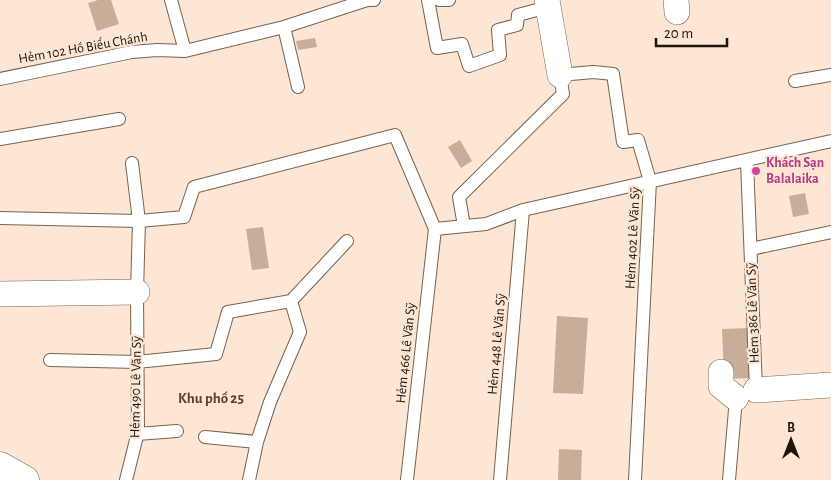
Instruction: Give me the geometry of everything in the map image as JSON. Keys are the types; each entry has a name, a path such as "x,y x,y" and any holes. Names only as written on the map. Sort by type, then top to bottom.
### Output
{"main road":[{"path":"0,466 25,480"}],"street":[{"path":"547,3 560,75"},
{"path":"0,294 137,292"},
{"path":"721,372 721,386 746,394 831,385"}],"lane":[{"path":"171,0 185,52"},
{"name":"Hẻm 102 Hồ Biểu Chánh","path":"0,79 132,52 158,50 185,52 284,27 367,0 374,0"},
{"path":"428,0 437,48 462,44 469,66 500,55 498,30 517,25 518,15 547,3"},
{"path":"439,0 449,0"},
{"path":"284,27 298,87"},
{"path":"435,229 486,224 523,210 650,181 638,140 623,142 614,74 593,72 560,75 563,94 459,197 464,226"},
{"path":"795,81 831,75"},
{"path":"0,139 119,119"},
{"name":"Hẻm 466 Lê Văn Sỹ","path":"139,221 184,217 194,186 395,135 435,229 407,480"},
{"name":"Hẻm 402 Lê Văn Sỹ","path":"635,480 650,181 831,141"},
{"name":"Hẻm 386 Lê Văn Sỹ","path":"729,480 746,394 751,249 747,161"},
{"name":"Hẻm 490 Lê Văn Sỹ","path":"126,480 137,434 139,221 132,162"},
{"name":"Hẻm 448 Lê Văn Sỹ","path":"500,480 523,210"},
{"path":"0,218 139,221"},
{"path":"751,249 831,232"},
{"path":"50,360 137,362 216,354 228,312 291,301 348,241"},
{"path":"249,480 257,442 270,402 300,332 291,301"},
{"path":"137,434 176,431"},
{"path":"205,437 257,442"}],"building":[{"path":"98,0 111,0 119,24 97,31 88,3"},
{"path":"315,38 317,47 298,50 296,41"},
{"path":"460,140 472,161 461,168 448,147"},
{"path":"805,193 809,214 793,217 789,196"},
{"path":"263,227 269,268 252,270 246,229"},
{"path":"557,316 588,318 583,394 553,393"},
{"path":"749,328 751,378 724,379 722,329"},
{"path":"559,449 582,450 581,480 558,480"}],"place":[{"name":"Khách Sạn Balalaika","path":"756,171"}],"district":[{"name":"Khu phố 25","path":"211,398"}]}
